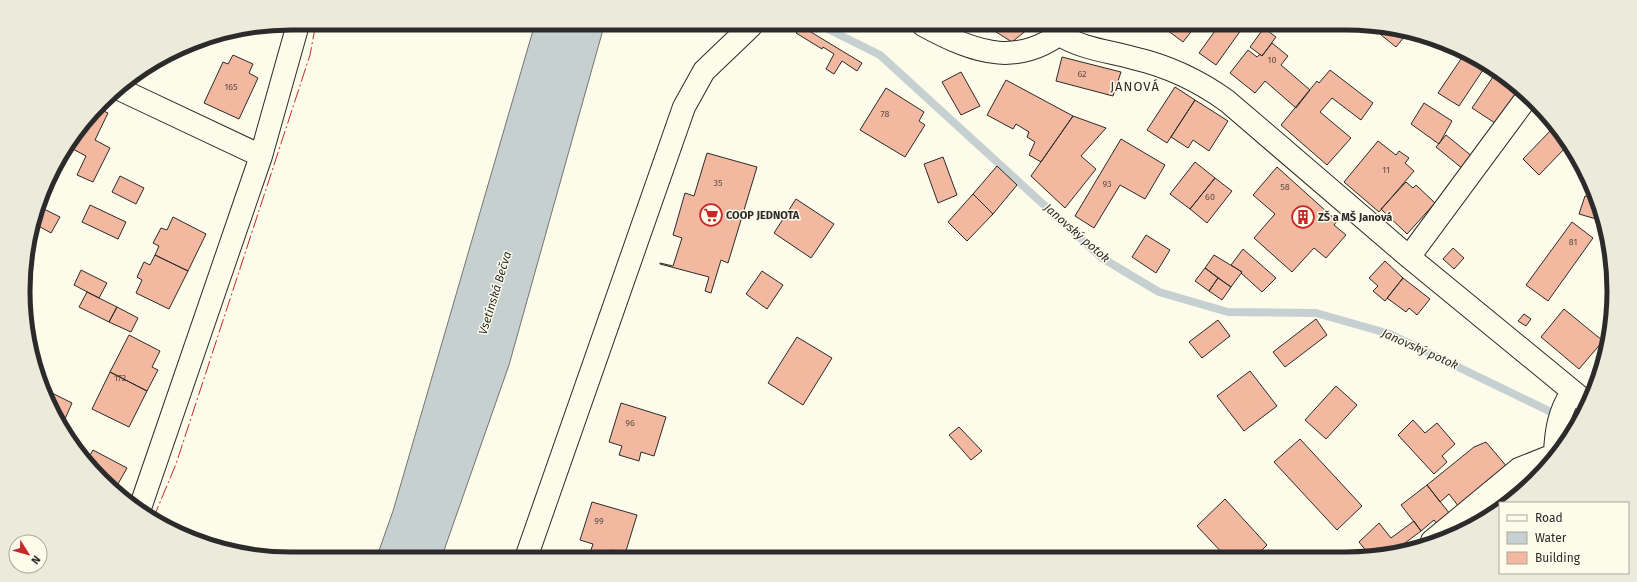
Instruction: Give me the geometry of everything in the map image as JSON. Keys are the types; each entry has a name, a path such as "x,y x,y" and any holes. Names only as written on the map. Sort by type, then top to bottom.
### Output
{"street":[{"path":"141,505 261,156 297,30"},
{"path":"528,552 684,107 704,71 747,30"},
{"path":"933,30 966,46 989,52 1006,53 1023,52 1035,48 1066,30 1072,42 1086,47 1159,65 1183,74 1207,87 1227,101 1574,400 1555,447 1519,469 1440,534"},
{"path":"124,91 261,156"},
{"path":"1409,257 1525,101"}],"water":[{"name":"Vsetínská Bečva","path":"533,30 603,30 509,365 443,552 378,552 393,511"}],"building":[{"path":"798,30 808,30 862,63 857,71 842,61 834,74 826,69 834,54 823,47 822,49 796,33"},
{"path":"993,30 1027,30 1012,42"},
{"path":"1167,30 1192,30 1183,42"},
{"path":"1216,30 1241,30 1216,65 1199,53"},
{"path":"1263,30 1267,30 1276,37 1262,56 1250,47"},
{"path":"1377,32 1404,37 1396,47"},
{"path":"1272,43 1288,56 1281,65 1310,90 1296,108 1265,81 1255,93 1230,73 1248,50 1257,57 1260,54 1262,56"},
{"path":"233,55 253,64 249,73 258,78 239,119 204,103 223,62 228,64"},
{"path":"1062,57 1121,72 1113,96 1056,81"},
{"path":"1462,58 1483,69 1459,106 1438,93"},
{"path":"1330,70 1373,103 1361,120 1332,98 1320,112 1351,138 1327,165 1281,125 1317,81 1319,83"},
{"path":"961,72 980,106 961,115 942,82"},
{"path":"1494,76 1518,95 1498,125 1472,108"},
{"path":"1006,80 1073,116 1041,162 1029,155 1035,142 1027,137 1029,132 1016,124 1013,129 987,115"},
{"path":"1175,87 1195,100 1167,143 1147,130"},
{"path":"886,88 924,112 919,121 925,125 905,157 860,130"},
{"path":"1195,100 1228,121 1209,151 1193,140 1188,148 1171,137"},
{"path":"1424,103 1452,121 1439,144 1411,124"},
{"path":"1532,107 1548,126 1530,109"},
{"path":"102,110 108,113 95,140 110,148 93,182 77,175 86,156 72,149"},
{"path":"1073,116 1106,128 1081,156 1096,169 1065,208 1031,176"},
{"path":"1551,130 1565,149 1539,175 1523,159"},
{"path":"1446,135 1473,157 1463,169 1436,147"},
{"path":"1121,139 1165,165 1145,199 1120,185 1094,228 1075,216"},
{"path":"1378,141 1396,155 1399,151 1409,158 1405,163 1414,171 1379,212 1344,182"},
{"name":"COOP JEDNOTA","path":"707,153 757,167 728,263 721,260 711,293 705,291 709,277 660,264 673,266 682,238 673,235 685,193 694,196"},
{"path":"943,157 957,195 938,203 924,164"},
{"path":"1195,162 1215,178 1190,209 1170,194"},
{"path":"997,166 1017,185 993,214 973,194"},
{"name":"ZŠ a MŠ Janová","path":"1277,167 1337,221 1334,225 1346,235 1326,258 1314,248 1292,272 1254,238 1275,214 1253,195"},
{"path":"120,176 144,188 136,204 112,192"},
{"path":"1215,178 1232,191 1207,223 1190,209"},
{"path":"1406,182 1413,188 1416,185 1435,203 1407,234 1381,209"},
{"path":"973,194 993,214 967,241 948,222"},
{"path":"1585,196 1589,197 1597,219 1579,214"},
{"path":"796,199 834,224 811,258 774,233"},
{"path":"90,205 126,222 118,239 82,222"},
{"path":"43,209 60,217 51,233 38,226"},
{"path":"173,217 206,234 188,271 155,255 159,246 153,243 161,228 167,230"},
{"path":"1572,222 1593,238 1548,301 1526,285"},
{"path":"1146,235 1170,250 1156,273 1132,257"},
{"path":"1453,248 1464,258 1454,269 1443,259"},
{"path":"1243,249 1276,278 1262,292 1241,273 1242,272 1231,265"},
{"path":"155,255 188,271 169,309 136,293 142,280 137,277 144,262 150,265"},
{"path":"1214,255 1242,272 1231,287 1205,268"},
{"path":"1385,261 1403,278 1385,301 1373,291 1378,286 1369,278"},
{"path":"1205,268 1218,278 1209,291 1195,281"},
{"path":"81,270 107,283 99,298 74,285"},
{"path":"762,271 783,285 767,309 746,294"},
{"path":"1218,278 1231,287 1222,300 1209,291"},
{"path":"1403,278 1430,299 1417,315 1409,308 1406,312 1387,298"},
{"path":"87,292 117,307 109,322 79,307"},
{"path":"117,307 138,318 131,332 109,322"},
{"path":"1564,309 1602,340 1579,369 1541,337"},
{"path":"1524,314 1531,319 1526,326 1518,321"},
{"path":"1316,319 1327,335 1285,367 1273,352"},
{"path":"1218,320 1230,336 1202,358 1189,342"},
{"path":"129,335 160,351 152,367 158,370 147,391 110,372"},
{"path":"797,337 832,358 803,405 768,383"},
{"path":"1250,371 1277,406 1244,431 1217,396"},
{"path":"110,372 147,391 129,427 92,409"},
{"path":"1336,386 1357,405 1326,439 1305,420"},
{"path":"51,392 72,403 65,419 63,418"},
{"path":"621,403 666,417 654,456 641,452 639,461 619,455 622,446 609,442"},
{"path":"1413,420 1425,433 1437,423 1455,444 1442,456 1447,462 1434,474 1398,435"},
{"path":"959,427 982,451 971,460 949,435"},
{"path":"1300,439 1362,506 1337,530 1274,462"},
{"path":"1486,442 1508,468 1459,507 1449,494 1440,502 1427,485 1474,447"},
{"path":"93,450 127,468 117,485 106,476 89,456"},
{"path":"1427,485 1450,514 1438,525 1434,520 1421,531 1401,505"},
{"path":"1225,499 1267,545 1260,552 1221,552 1197,526"},
{"path":"592,502 637,515 626,552 612,550 612,552 590,552 593,544 580,540"},
{"path":"1414,521 1421,531 1401,546 1397,547 1366,551 1359,542 1379,523 1391,538"}],"waterway":[{"name":"Janovský potok","path":"830,30 880,55 1102,258 1159,292 1228,312 1316,313 1390,334 1572,422"}],"power":[{"path":"155,514 176,464 310,55 315,30"}],"place":[{"name":"COOP JEDNOTA","path":"711,215"},
{"name":"ZŠ a MŠ Janová","path":"1303,217"}],"district":[{"name":"JANOVÁ","path":"1135,86"}]}
